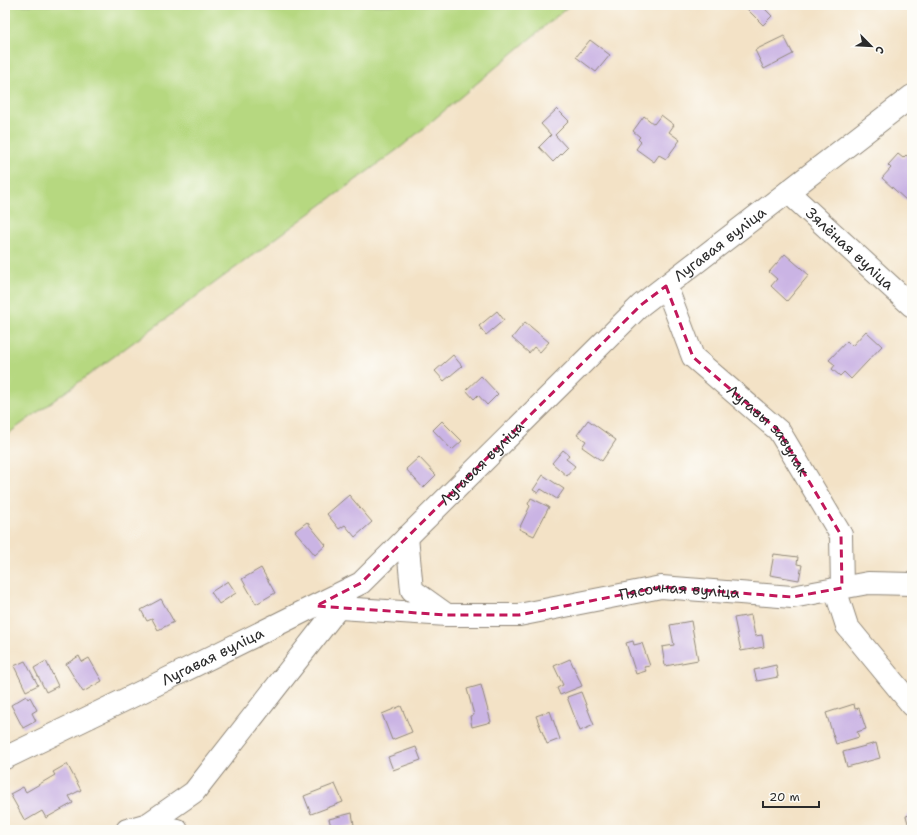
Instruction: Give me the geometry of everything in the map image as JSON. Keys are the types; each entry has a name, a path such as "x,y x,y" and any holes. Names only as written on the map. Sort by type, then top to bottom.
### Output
{"street":[{"name":"Лугавая вуліца","path":"5,758 143,692 361,583 641,305 912,96"},
{"name":"Зялёная вуліца","path":"788,192 912,306"},
{"name":"Лугавы завулак","path":"666,286 693,357 779,431 841,535 839,588 847,626 912,705"},
{"path":"408,537 412,590 447,615"},
{"name":"Пясочная вуліца","path":"316,606 447,615 519,615 661,587 792,597 868,583 912,584"},
{"path":"137,827 194,792 338,608"},
{"path":"137,827 177,830"}],"highlighted area":[{"path":"666,286 693,357 779,431 841,535 842,588 792,597 661,587 519,615 447,615 316,606 361,583 641,305"}],"green space":[{"path":"5,5 570,5 401,147 5,436"}],"building":[{"path":"748,5 761,5 772,16 763,25 745,7"},
{"path":"784,36 793,54 764,69 755,50"},
{"path":"590,40 610,55 596,72 576,57"},
{"path":"557,109 569,121 555,135 567,148 553,162 539,147 551,135 541,124"},
{"path":"661,115 674,125 669,132 680,140 666,159 659,155 654,162 636,149 641,142 638,139 640,137 633,131 644,116 654,124"},
{"path":"898,154 903,158 906,155 912,160 912,196 907,201 882,178 891,168 888,165"},
{"path":"785,254 809,275 787,301 771,286 777,279 769,272"},
{"path":"497,311 504,320 486,335 479,326"},
{"path":"525,322 549,342 540,352 534,347 529,353 512,338"},
{"path":"866,331 882,346 851,379 844,372 840,376 832,369 835,365 829,360 847,341 852,346"},
{"path":"453,355 462,366 444,381 435,371"},
{"path":"481,376 498,394 487,405 478,395 474,399 466,390"},
{"path":"588,420 616,440 602,461 582,447 586,441 577,435"},
{"path":"442,421 462,441 452,450 433,430"},
{"path":"563,450 569,455 566,459 575,466 567,476 552,463"},
{"path":"419,457 436,475 423,488 406,469"},
{"path":"543,475 564,489 557,499 541,489 538,493 533,490"},
{"path":"349,495 372,522 355,537 345,525 339,529 327,514"},
{"path":"531,498 549,507 534,536 519,529 530,506 528,504"},
{"path":"307,522 326,545 315,555 295,531"},
{"path":"774,554 798,557 797,564 802,565 799,580 770,575"},
{"path":"261,568 275,593 256,604 242,579"},
{"path":"228,581 236,593 219,604 211,592"},
{"path":"161,599 174,622 158,630 152,619 147,621 141,610"},
{"path":"751,615 755,636 762,635 764,647 741,651 734,618"},
{"path":"691,621 698,660 665,666 662,647 674,645 670,625"},
{"path":"633,641 634,645 642,643 650,666 644,667 646,671 636,674 626,643"},
{"path":"79,656 82,662 89,658 102,681 83,692 66,664"},
{"path":"570,659 582,686 560,695 557,688 563,685 554,666"},
{"path":"25,661 38,685 26,691 14,666"},
{"path":"46,661 58,686 46,692 34,668"},
{"path":"776,665 778,677 757,681 754,670"},
{"path":"481,685 491,722 472,727 470,716 474,715 467,689"},
{"path":"581,692 594,725 580,731 567,697"},
{"path":"26,696 28,699 30,697 37,710 32,713 36,721 23,728 11,705"},
{"path":"854,704 855,709 859,708 866,729 857,732 859,737 836,744 826,713"},
{"path":"401,706 412,732 392,740 382,714"},
{"path":"550,711 560,739 547,744 536,716"},
{"path":"876,743 880,758 847,767 843,752"},
{"path":"416,747 421,760 393,770 388,757"},
{"path":"67,764 81,790 69,796 73,803 46,818 42,811 25,821 10,794 23,787 26,792 55,775 53,772"},
{"path":"335,784 343,802 311,814 304,796"},
{"path":"352,813 354,825 332,830 329,819"},
{"path":"912,814 912,830 910,830 906,816"}]}
